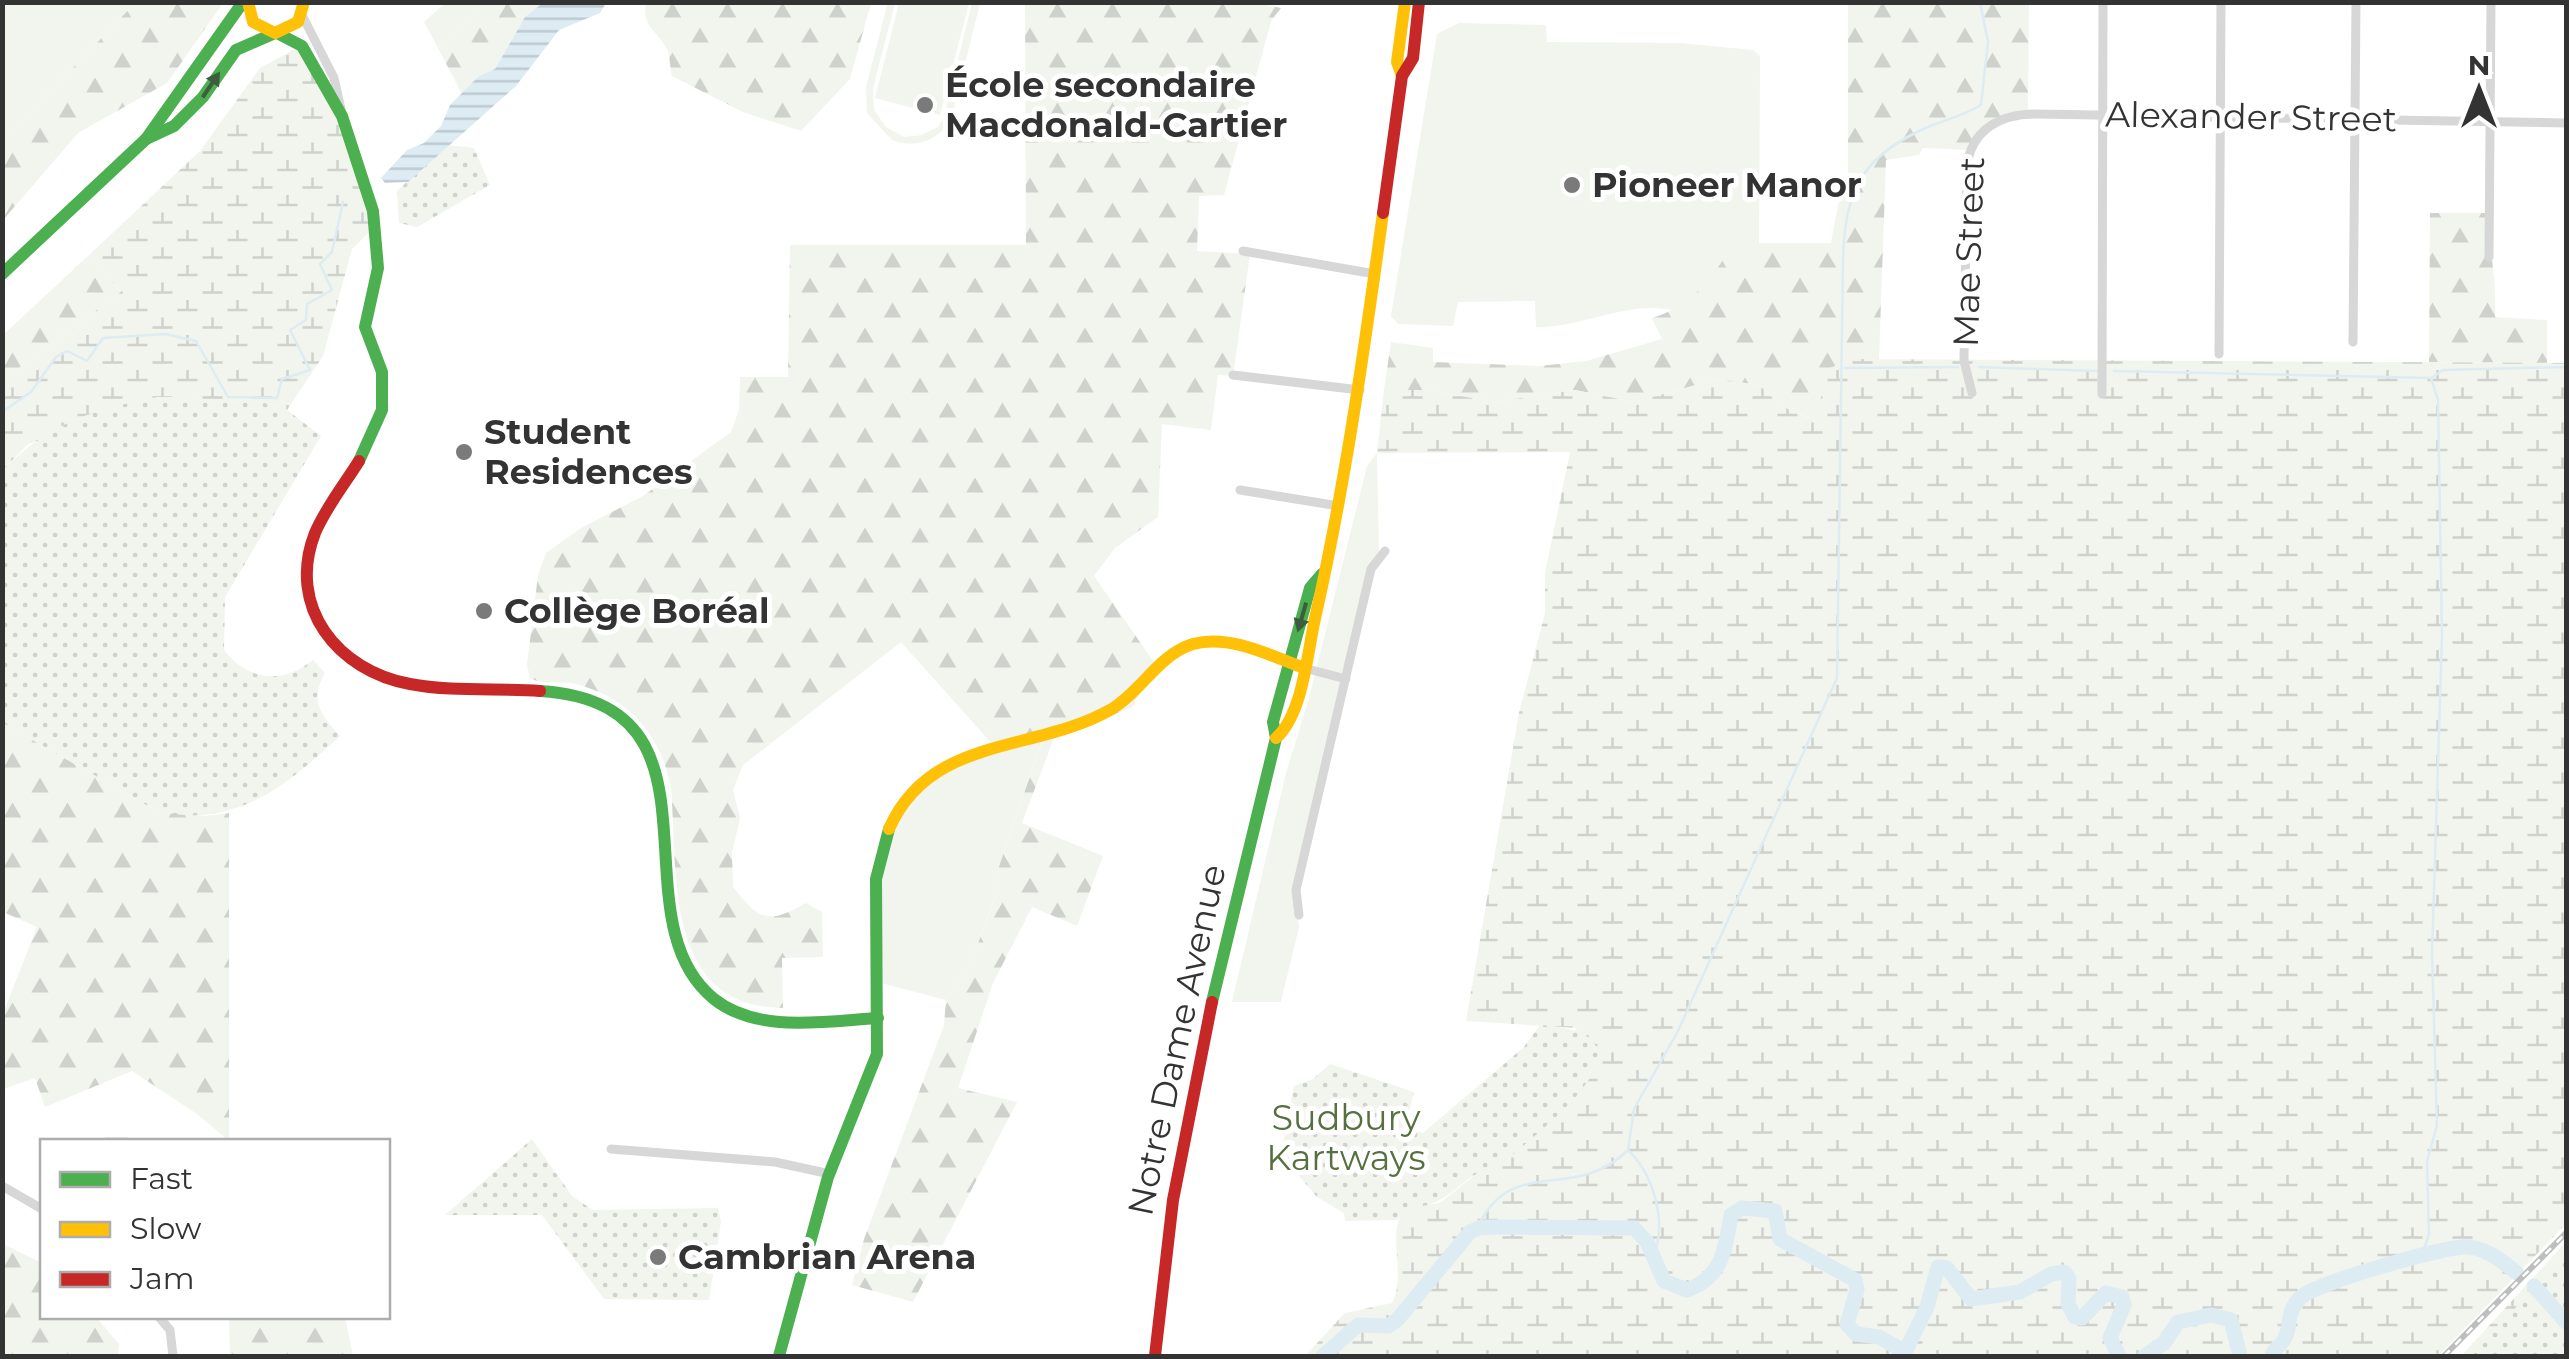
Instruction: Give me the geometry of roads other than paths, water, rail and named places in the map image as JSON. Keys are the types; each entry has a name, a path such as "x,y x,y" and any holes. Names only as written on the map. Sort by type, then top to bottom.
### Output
{"main road":[{"path":"246,2 253,22 302,46 342,116 376,225 377,283 364,327 383,366 384,398 367,452 333,497 314,532 308,586 320,627 357,665 386,678 460,689 566,692 618,714 640,735 659,772 676,937 694,978 713,998 751,1017 790,1022 878,1018"},
{"path":"2,274 146,139 246,2"},
{"name":"Notre Dame Avenue","path":"1402,76 1397,62 1405,2"},
{"name":"Notre Dame Avenue","path":"1276,738 1286,728 1323,595 1322,574 1340,506 1360,390 1402,76 1412,58 1420,2"},
{"path":"146,139 174,126 204,97 236,50 292,28 305,8"},
{"name":"Notre Dame Avenue","path":"1155,1356 1168,1231 1191,1101 1276,738 1273,722 1310,588 1322,574"},
{"path":"779,1356 830,1174 872,1075 878,1018 875,871 891,822 918,786 974,752 1063,728 1117,708 1169,655 1190,642 1228,642 1304,668"}],"street":[{"path":"2102,2 2102,394"},
{"path":"2219,354 2221,2"},
{"path":"2353,342 2356,2"},
{"path":"2489,257 2491,2"},
{"path":"305,8 334,78 342,116"},
{"name":"Alexander Street","path":"1997,120 2024,114 2566,123"},
{"name":"Mae Street","path":"1972,393 1964,361 1966,166 1971,146 1997,120"},
{"path":"1244,251 1376,274"},
{"path":"1233,375 1360,390"},
{"path":"1240,490 1340,506"},
{"path":"1299,914 1296,890 1372,568 1385,551"},
{"path":"1304,668 1346,679"},
{"path":"611,1149 776,1162 830,1174"},
{"path":"2,1186 40,1208"},
{"path":"161,1319 170,1330 172,1356"}],"waterway":[{"path":"1653,1257 1659,1229 1656,1199 1645,1172 1628,1150 1634,1109 1678,1031 1837,678 1843,260 1848,213 1862,177 1888,149 1981,105 1988,42 1980,2"},
{"path":"2,412 31,392 56,357 67,351 87,361 103,338 165,334 196,341 228,397 277,398 282,379 310,370 290,330 306,320 307,304 332,290 320,264 332,252 343,202"},
{"path":"1845,368 1958,367"},
{"path":"1979,367 2096,371"},
{"path":"2114,371 2431,378 2443,370 2566,367"},
{"path":"2421,1258 2429,1234 2427,1162 2437,1125 2432,953 2442,635 2438,400 2431,378"},
{"path":"1477,1229 1491,1206 1507,1192 1524,1185 1585,1175 1627,1151"},
{"path":"1323,1356 1358,1325 1388,1326 1397,1320 1470,1232 1481,1227 1634,1228 1647,1242 1664,1281 1687,1290 1715,1270 1724,1250 1731,1215 1742,1208 1775,1211 1780,1239 1855,1280 1857,1290 1847,1324 1856,1334 1879,1337 1905,1352 1927,1307 1938,1267 1947,1268 1971,1299 2020,1292 2051,1274 2064,1272 2069,1278 2068,1304 2075,1317 2082,1318 2106,1293 2122,1297 2124,1305 2110,1338 2119,1356"},
{"path":"2272,1356 2285,1338 2291,1312 2301,1297 2356,1274 2470,1247 2490,1254 2517,1273"},
{"path":"2534,1286 2566,1322"},
{"path":"2145,1356 2164,1343 2178,1322 2211,1315 2231,1320 2240,1356"}],"railway":[{"path":"2444,1356 2566,1233"}],"place":[{"name":"École secondaire Macdonald-Cartier","path":"925,105"},
{"name":"Pioneer Manor","path":"1572,185"},
{"name":"Student Residences","path":"464,452"},
{"name":"Collège Boréal","path":"484,611"},
{"name":"Cambrian Arena","path":"658,1257"}],"park label":[{"name":"Sudbury Kartways","path":"1346,1138"}]}
